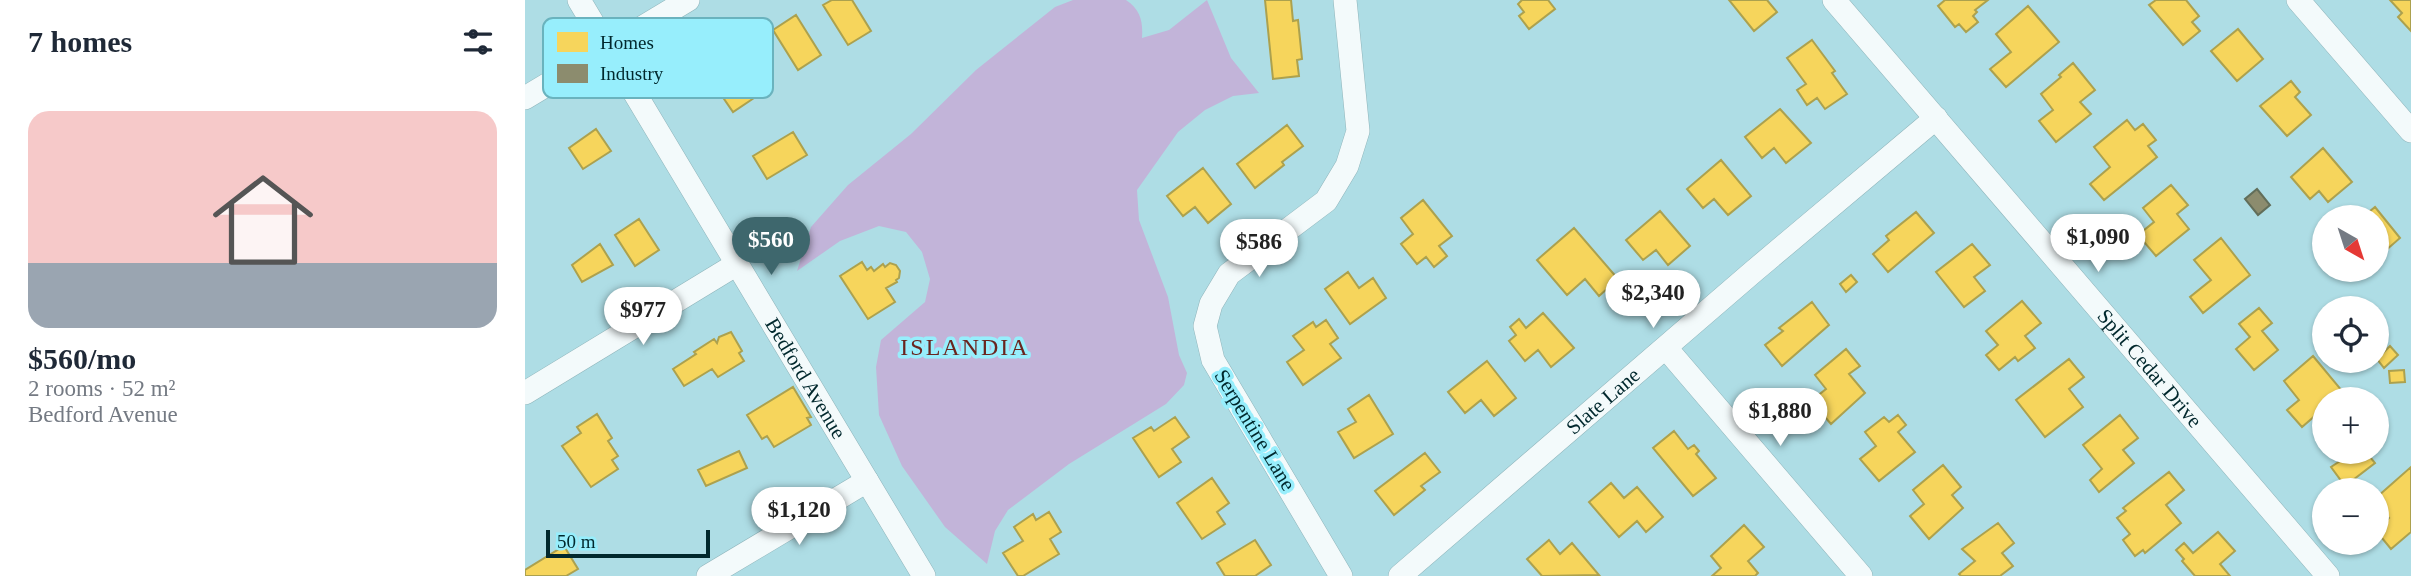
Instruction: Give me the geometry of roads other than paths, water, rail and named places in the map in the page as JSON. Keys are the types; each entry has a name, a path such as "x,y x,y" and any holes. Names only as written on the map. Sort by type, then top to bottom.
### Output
{"street":[{"name":"Bedford Avenue","path":"579,0 590,18"},
{"path":"658,18 688,0"},
{"name":"Serpentine Lane","path":"1341,576 1213,360 1205,326 1210,304 1229,274 1326,201 1347,166 1359,131 1345,0"},
{"name":"Split Cedar Drive","path":"1834,0 2328,576"},
{"path":"2298,0 2411,131"},
{"path":"525,98 543,87"},
{"name":"Bedford Avenue","path":"638,98 924,576"},
{"name":"Slate Lane","path":"1399,576 1936,118"},
{"path":"525,393 737,264"},
{"path":"1666,348 1861,576"},
{"path":"708,576 867,481"}],"district":[{"name":"ISLANDIA","path":"965,347"}]}
